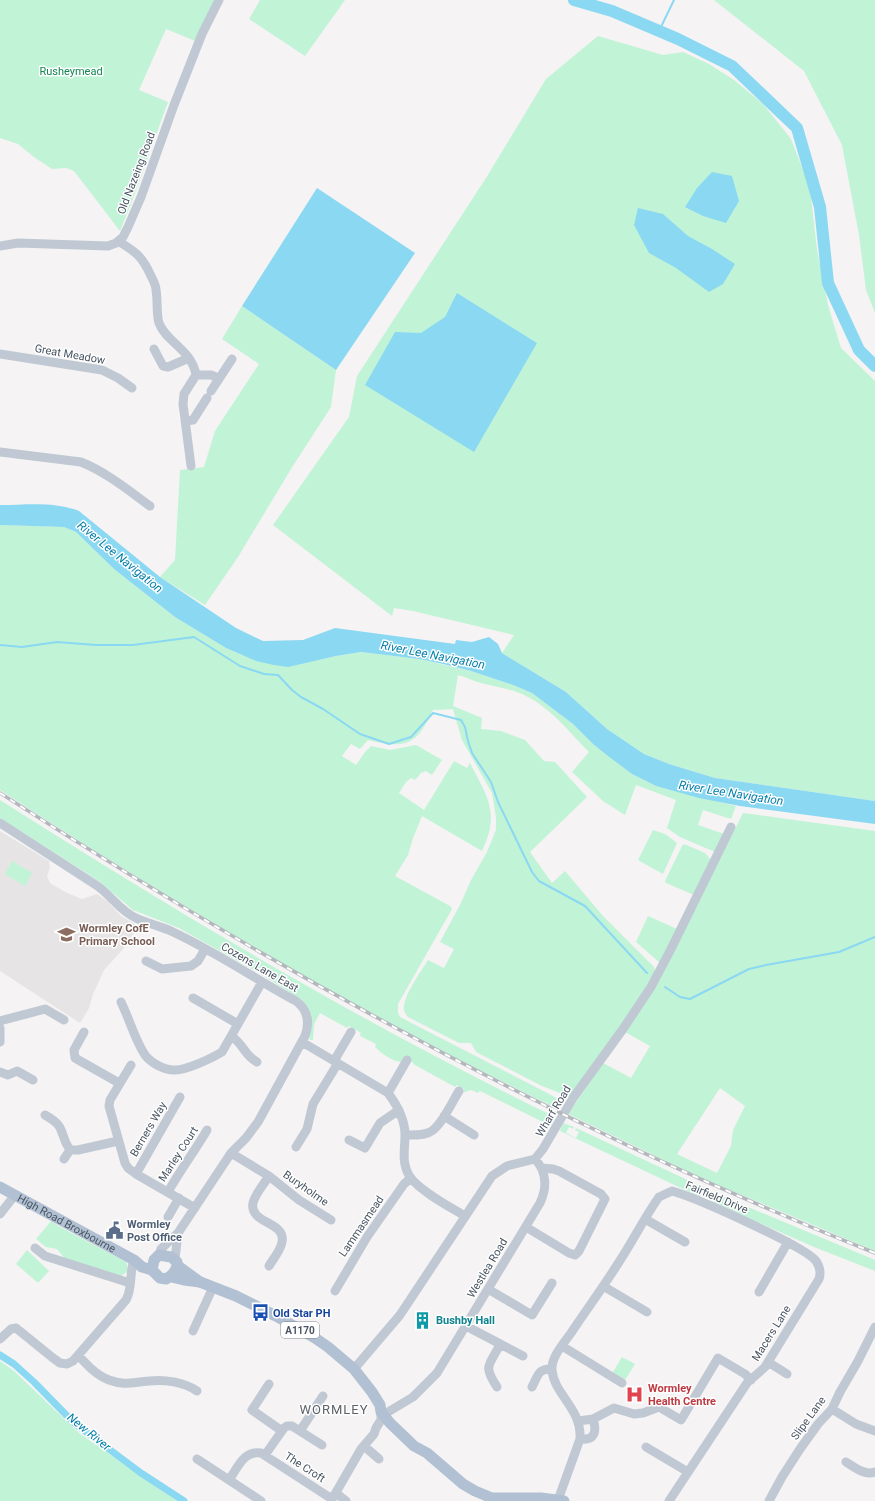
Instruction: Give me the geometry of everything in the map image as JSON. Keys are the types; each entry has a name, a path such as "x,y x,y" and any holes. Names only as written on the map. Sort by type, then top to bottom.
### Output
{"main road":[{"name":"High Road Broxbourne","path":"0,1187 148,1262"},
{"path":"167,1256 176,1262 171,1276 166,1279 160,1278 148,1262 167,1256"},
{"name":"A1170","path":"176,1262 200,1282"},
{"name":"A1170","path":"171,1276 184,1280 200,1282 213,1287 258,1307 315,1338 354,1369 372,1392 385,1413"},
{"path":"385,1413 424,1448 427,1453 463,1484 486,1497 561,1500"}],"street":[{"name":"Old Nazeing Road","path":"118,241 123,237 141,197 174,105 202,34 219,0"},
{"path":"0,246 18,243 108,246 118,241 136,252 145,264 156,288 160,324 168,335 186,353 196,370 196,375 184,394 183,404 191,466"},
{"path":"154,349 163,366 168,367 189,358"},
{"name":"Great Meadow","path":"0,354 102,370 118,378 132,388"},
{"path":"185,421 193,420 218,378 232,359"},
{"path":"196,375 211,375 218,378"},
{"path":"0,452 81,462 102,473 150,506"},
{"name":"Cozens Lane East","path":"0,823 109,894 126,912 136,918 157,924 205,949 302,1006 306,1015 308,1030 258,1122 246,1138 231,1153 178,1233 148,1262"},
{"name":"Wharf Road","path":"535,1159 543,1149 573,1098 623,1029 651,987 672,949 731,827"},
{"path":"146,961 162,969 186,967 197,962 205,949"},
{"path":"120,1002 144,1054 149,1060 173,1070 181,1069 214,1057 222,1052 262,982"},
{"path":"193,998 238,1024"},
{"path":"0,1021 45,1009 64,1020"},
{"path":"0,1028 0,1042"},
{"path":"84,1032 74,1050 75,1058 119,1084"},
{"path":"296,1147 307,1129 313,1104 352,1032"},
{"path":"231,1036 240,1042 248,1056 257,1062"},
{"path":"302,1042 388,1092 399,1110 404,1122 405,1135 403,1156 411,1178 423,1189 465,1216"},
{"path":"388,1092 407,1060"},
{"name":"Berners Way","path":"131,1064 110,1100 109,1106 125,1163 128,1168 136,1174 195,1208"},
{"path":"0,1072 8,1076 17,1071 33,1080"},
{"path":"405,1135 423,1134 430,1132 437,1127 459,1091"},
{"name":"Berners Way","path":"136,1174 180,1097"},
{"path":"349,1140 365,1148 380,1123 399,1110"},
{"path":"45,1115 54,1120 61,1127 70,1150"},
{"path":"444,1116 474,1135"},
{"name":"Marley Court","path":"168,1192 190,1156 196,1150 207,1130"},
{"path":"70,1150 78,1150 118,1141"},
{"path":"64,1159 70,1150"},
{"name":"Buryholme","path":"231,1153 269,1176 299,1200 331,1220"},
{"path":"354,1369 400,1315 488,1181 496,1172 511,1164 535,1159 543,1168 552,1168 559,1171 601,1194 605,1199 579,1251 575,1255 569,1253 526,1227"},
{"name":"Westlea Road","path":"374,1434 379,1432 385,1413 413,1397 430,1380 447,1358 540,1203 545,1185 543,1168"},
{"name":"Buryholme","path":"269,1176 254,1200 253,1206 256,1215 278,1229 282,1235 281,1245 269,1266"},
{"name":"Lammasmead","path":"335,1291 367,1237 404,1184 411,1178"},
{"name":"Fairfield Drive","path":"552,1368 554,1360 562,1346 621,1260 659,1197 672,1192 691,1198 801,1249 814,1259 819,1266 820,1273"},
{"path":"0,1214 15,1195"},
{"path":"168,1217 179,1198"},
{"path":"645,1218 685,1242"},
{"name":"Cozens Lane East","path":"176,1262 178,1233"},
{"path":"759,1292 788,1242"},
{"path":"35,1248 45,1256 131,1279"},
{"path":"0,1339 10,1329 16,1328 60,1363 67,1364 78,1355 126,1300 130,1291 131,1269 148,1262"},
{"name":"Macers Lane","path":"669,1501 742,1390 761,1372 768,1362 819,1279 820,1273"},
{"path":"488,1289 532,1315 552,1283"},
{"path":"603,1286 647,1312"},
{"path":"193,1331 213,1287"},
{"path":"466,1326 523,1356"},
{"name":"Slipe Lane","path":"769,1501 804,1443 818,1424 832,1409 875,1327"},
{"path":"497,1387 489,1375 488,1370 490,1362 500,1344"},
{"path":"562,1346 622,1383"},
{"path":"78,1355 92,1370 109,1380 125,1384 147,1380 169,1381 180,1383 197,1390"},
{"path":"578,1420 593,1419 614,1408 634,1414 643,1413 659,1407 681,1420 718,1358 745,1374 751,1380"},
{"path":"768,1362 787,1374"},
{"path":"532,1386 540,1370 552,1368 554,1378 580,1426 580,1439 561,1500"},
{"path":"269,1384 252,1410 282,1431"},
{"path":"300,1431 323,1396"},
{"path":"832,1409 856,1424 875,1431"},
{"path":"333,1498 364,1446 374,1434 385,1413"},
{"path":"580,1439 588,1439 595,1433 596,1427 593,1419"},
{"path":"229,1480 247,1455 254,1452 265,1455 287,1426 292,1426 322,1445"},
{"path":"364,1446 379,1459"},
{"path":"646,1447 688,1472"},
{"name":"The Croft","path":"265,1455 333,1498 346,1501"},
{"path":"197,1459 261,1501"},
{"path":"846,1462 863,1472 870,1474 875,1472"}],"shaded area":[{"name":"Wormley CofE Primary School","path":"0,831 49,861 50,868 47,876 50,883 67,893 82,899 97,894 107,901 121,916 138,926 124,948 104,970 93,994 89,1008 80,1023 0,971"}],"green space":[{"name":"Rusheymead","path":"0,0 215,0 195,41 166,29 139,90 168,102 120,231 74,171 66,168 52,169 18,144 0,138"},
{"path":"260,0 345,0 305,56 249,19"},
{"path":"714,0 875,0 875,313 866,290 859,235 842,145 804,71"},
{"path":"598,36 663,55 683,52 709,64 734,80 763,104 791,139 810,188 817,250 828,305 841,348 875,381 875,801 715,778 669,764 644,754 607,729 566,692 502,653 514,635 413,611 394,608 392,616 273,525 349,417 357,376 486,178 546,79"},
{"path":"242,306 336,370 331,407 291,469 238,557 205,605 160,577 175,560 180,470 204,467 215,431 259,364 222,339"},
{"path":"0,525 64,527 76,532 114,569 175,617 226,648 256,661 318,660 361,652 419,659 471,671 532,693 573,724 593,744 632,774 656,786 736,806 731,819 703,810 698,825 724,834 715,852 680,837 667,828 676,800 636,785 625,815 603,801 572,772 589,752 544,707 521,694 458,675 453,706 482,718 481,729 501,731 525,740 544,761 555,762 587,797 530,852 552,883 565,871 603,916 654,967 655,972 632,1012 570,1097 542,1086 476,1052 471,1043 459,1043 408,1017 404,1010 407,995 428,960 444,968 454,949 440,942 487,852 496,830 496,817 492,793 462,740 453,709 433,710 421,731 415,738 408,742 392,744 368,740 360,749 351,744 342,756 356,765 371,746 390,750 416,745 442,760 432,775 426,771 421,773 415,780 411,778 406,782 399,793 424,810 454,761 467,768 470,763 490,806 490,826 482,851 422,816 408,855 395,876 450,906 452,909 398,1004 398,1013 400,1017 553,1096 559,1102 560,1110 447,1054 277,960 165,894 0,790"},
{"path":"0,800 203,926 272,966 411,1043 553,1116 555,1118 552,1124 549,1125 480,1091 478,1093 471,1090 462,1093 464,1089 457,1085 455,1087 415,1065 405,1056 401,1062 387,1057 375,1047 376,1044 360,1036 361,1033 349,1026 347,1028 320,1013 314,1024 313,1040 310,1040 302,1000 259,973 179,928 133,910 99,881 0,818"},
{"path":"743,813 875,831 875,1251 699,1177 568,1114 603,1063 631,1078 650,1046 625,1032 664,970","holes":["720,1088 745,1106 733,1130 731,1146 717,1173 677,1154"]},
{"path":"653,830 665,834 677,843 663,874 638,860"},
{"path":"684,844 705,853 711,860 694,895 666,883 665,881"},
{"path":"12,861 32,873 25,886 5,874"},
{"path":"648,916 677,929 660,963 636,942"},
{"path":"563,1123 574,1127 573,1129 569,1127 566,1133 576,1138 579,1132 575,1130 576,1128 724,1197 875,1260 875,1271 814,1247 712,1202 713,1200 704,1196 706,1192 703,1191 700,1197 560,1131"},
{"path":"51,1221 126,1262 128,1271 121,1276 65,1259 57,1249 46,1247 36,1239"},
{"path":"27,1250 49,1271 39,1282 37,1282 16,1264"},
{"path":"622,1357 635,1364 625,1380 613,1372"},
{"path":"0,1361 14,1371 79,1433 177,1501 0,1501"}],"water":[{"path":"712,172 732,176 739,201 726,223 703,216 685,207 697,188"},
{"path":"317,188 415,253 336,370 242,306"},
{"path":"638,208 663,214 688,236 735,264 723,284 709,292 676,268 649,253 634,225"},
{"path":"457,293 537,343 474,452 365,385 395,332 421,333 445,317"},
{"name":"River Lee Navigation","path":"0,505 50,505 79,511 160,577 236,628 263,641 303,640 335,628 455,644 456,640 472,642 489,637 498,644 502,653 566,692 607,729 644,754 669,764 715,778 875,801 875,824 740,806 699,798 656,786 632,774 608,756 593,744 573,724 532,693 471,671 419,659 361,652 288,667 256,661 226,648 175,617 114,569 76,532 64,527 0,525"}],"waterway":[{"path":"574,0 612,11 678,39 732,66 797,128 820,207 828,283 859,350 875,366"},
{"path":"659,31 674,0"},
{"path":"0,645 22,647 57,642 96,645 133,645 194,637 240,666 264,674 278,675 301,697 323,709 360,734 389,744 411,737 433,713 461,720 465,727 472,753 491,782 498,802 532,872 539,881 585,906 647,973"},
{"path":"665,987 680,997 690,999 749,969 839,952 875,937"},
{"name":"New River","path":"0,1355 14,1364 34,1382 74,1423 141,1473 184,1501"}],"railway":[{"path":"0,793 210,923 318,985 426,1044 536,1101 648,1155 761,1206 875,1253"}],"place":[{"name":"Wormley CofE Primary School","path":"66,934"},
{"name":"Wormley Post Office","path":"114,1230"},
{"name":"Old Star PH","path":"260,1313"},
{"name":"Bushby Hall","path":"423,1320"},
{"name":"Wormley Health Centre","path":"635,1394"}],"district":[{"name":"WORMLEY","path":"334,1409"}]}
